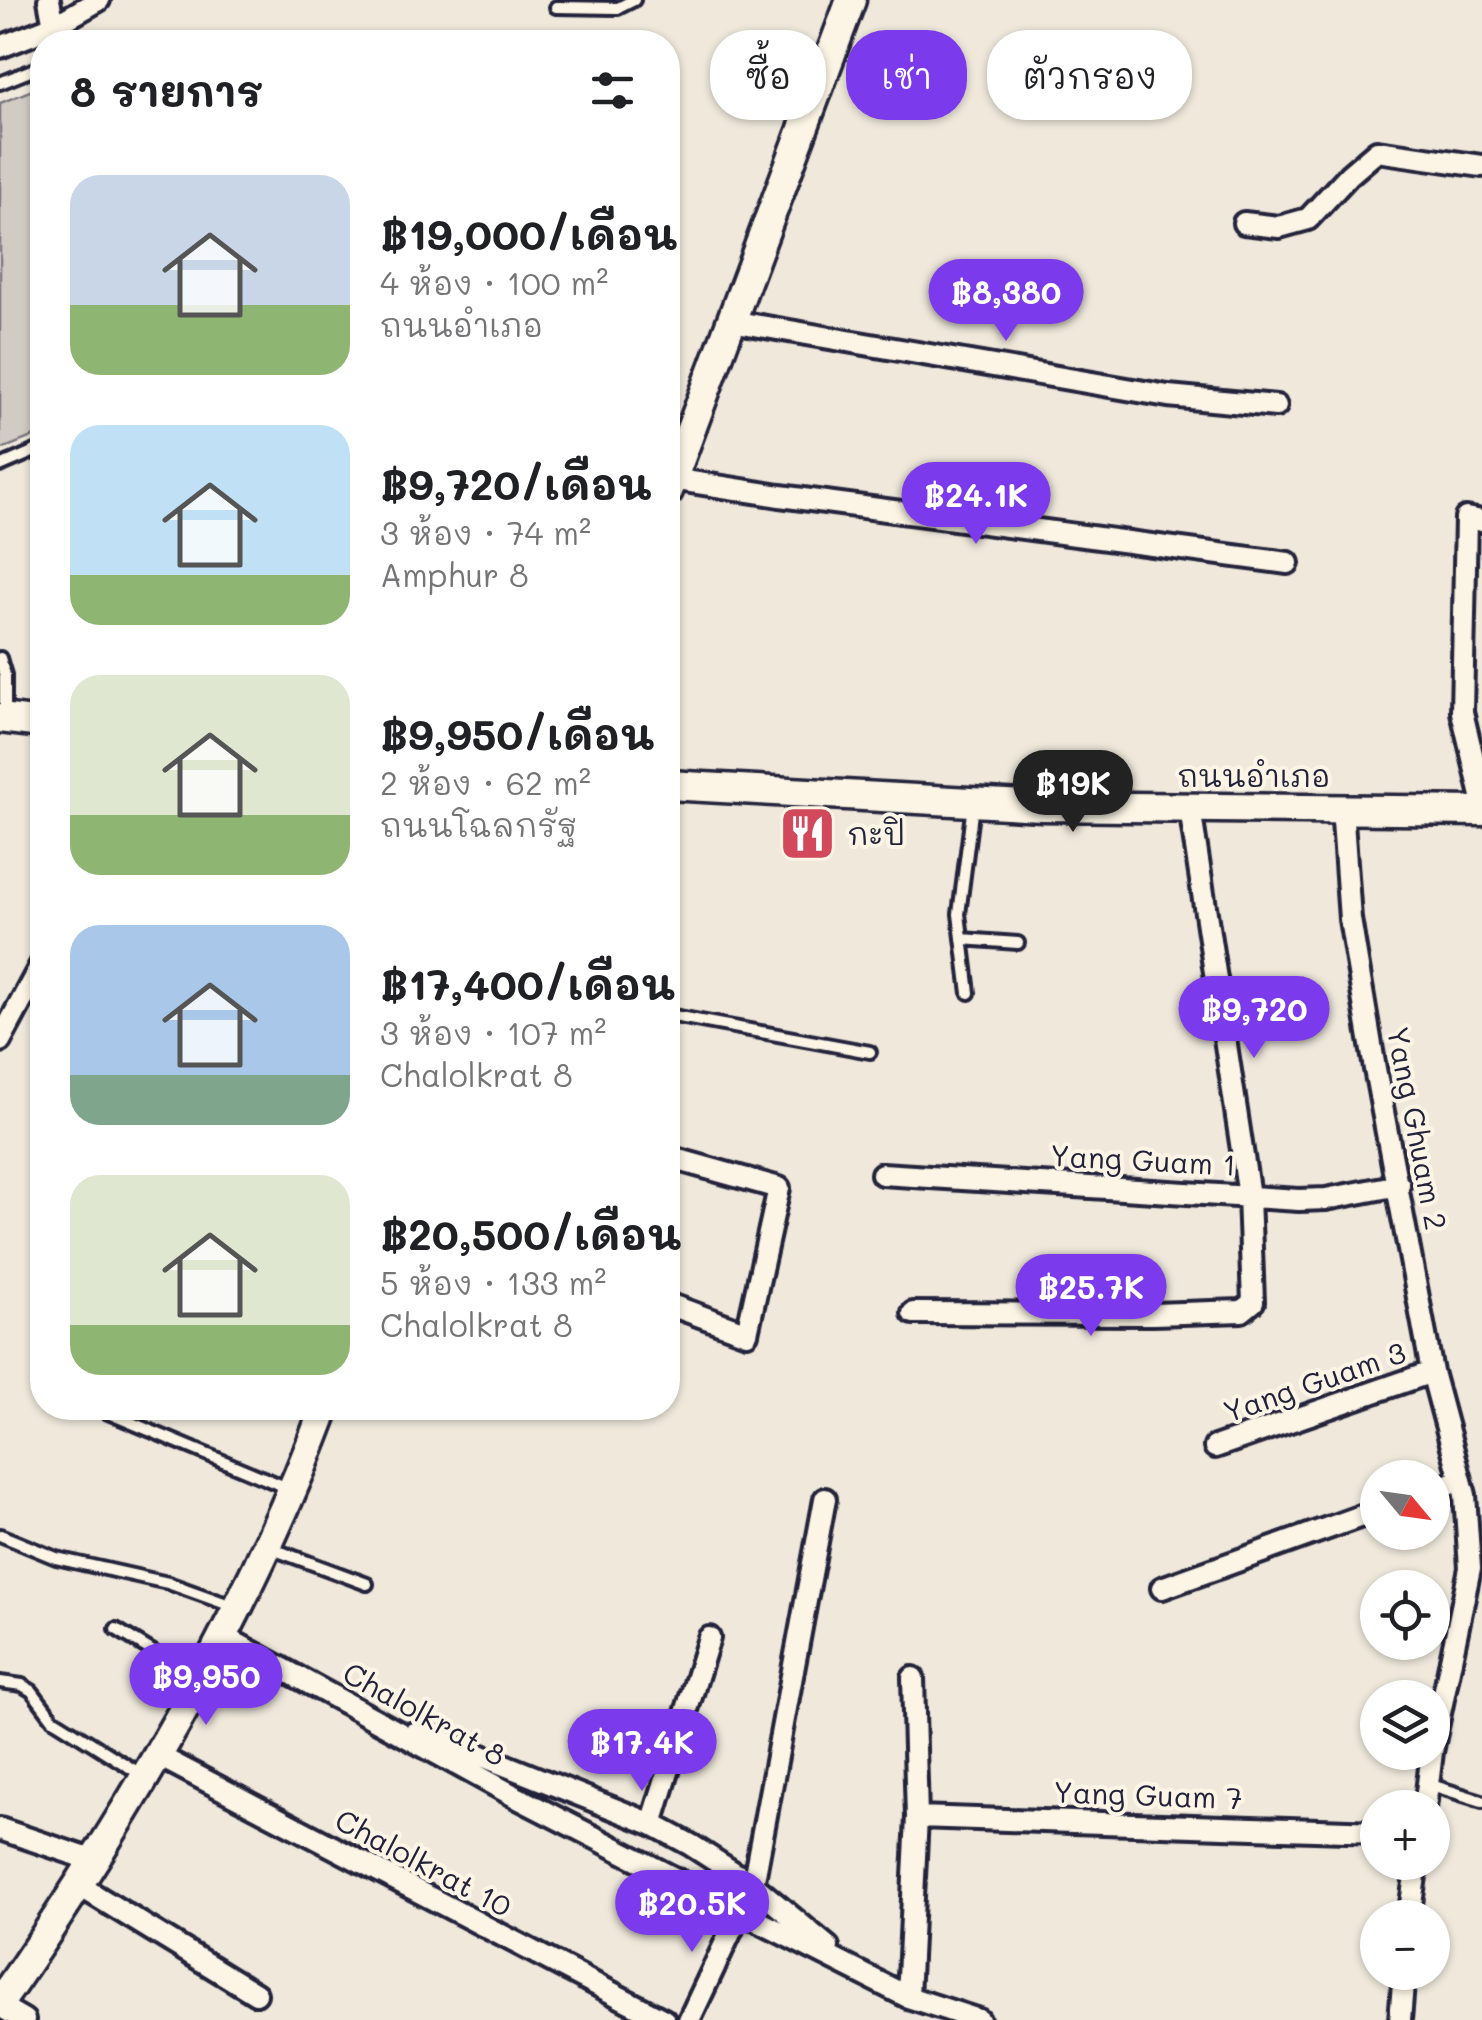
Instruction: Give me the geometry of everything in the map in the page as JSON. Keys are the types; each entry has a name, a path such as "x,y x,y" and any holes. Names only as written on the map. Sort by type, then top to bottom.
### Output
{"street":[{"path":"49,0 54,26"},
{"path":"44,30 99,0"},
{"path":"680,450 851,0"},
{"path":"0,47 30,35"},
{"path":"1244,223 1279,227 1308,219 1378,152 1482,166"},
{"path":"731,321 1148,393 1276,406"},
{"path":"680,472 780,496 1288,563"},
{"path":"1474,520 1462,712 1482,796"},
{"path":"2,718 30,722"},
{"name":"ถนนอำเภอ","path":"680,786 974,802 1482,811"},
{"name":"Yang Ghuam 2","path":"1342,807 1350,919 1432,1372 1461,1480 1470,1568 1447,1680"},
{"path":"913,1312 1152,1314 1242,1311 1251,1306 1254,1292 1249,1196 1190,808"},
{"path":"0,1041 30,985"},
{"path":"680,1160 779,1188 747,1333 680,1308"},
{"name":"Yang Guam 1","path":"882,1174 1310,1200 1398,1185"},
{"name":"Yang Guam 3","path":"1214,1447 1432,1372"},
{"path":"24,2020 0,2004 80,1886 200,1680 320,1420"},
{"path":"1450,1484 1461,1480"},
{"path":"753,1885 825,1498"},
{"path":"1162,1588 1360,1516"},
{"name":"Chalolkrat 8","path":"223,1636 740,1912 908,1997 979,2020"},
{"path":"652,1824 709,1638"},
{"path":"908,1997 917,1817 913,1678"},
{"path":"386,1726 442,1740 652,1824 753,1885 844,1962"},
{"name":"Chalolkrat 10","path":"151,1766 664,2020"},
{"name":"Yang Ghuam 2","path":"1427,1790 1430,1770"},
{"name":"Yang Guam 7","path":"917,1817 1360,1831"},
{"path":"0,1829 95,1861"},
{"path":"80,1886 256,1994"},
{"path":"689,2020 740,1912"},
{"path":"1400,2020 1402,1990"}],"lane":[{"path":"556,7 618,8 634,0"},
{"path":"0,82 30,71"},
{"path":"0,466 30,453"},
{"path":"0,658 5,675 2,718"},
{"path":"968,992 960,914 974,802"},
{"path":"962,939 1018,943"},
{"path":"680,1017 870,1052"},
{"path":"125,1420 291,1489"},
{"path":"0,1535 56,1558 168,1583 236,1607"},
{"path":"264,1546 368,1584"},
{"path":"116,1629 200,1680"},
{"path":"0,1682 22,1685 32,1691 52,1719 151,1766"},
{"path":"1428,1784 1482,1801"}],"shaded area":[{"path":"30,91 30,438 0,450 0,103"}],"place":[{"name":"กะปิ","path":"808,833"}]}
